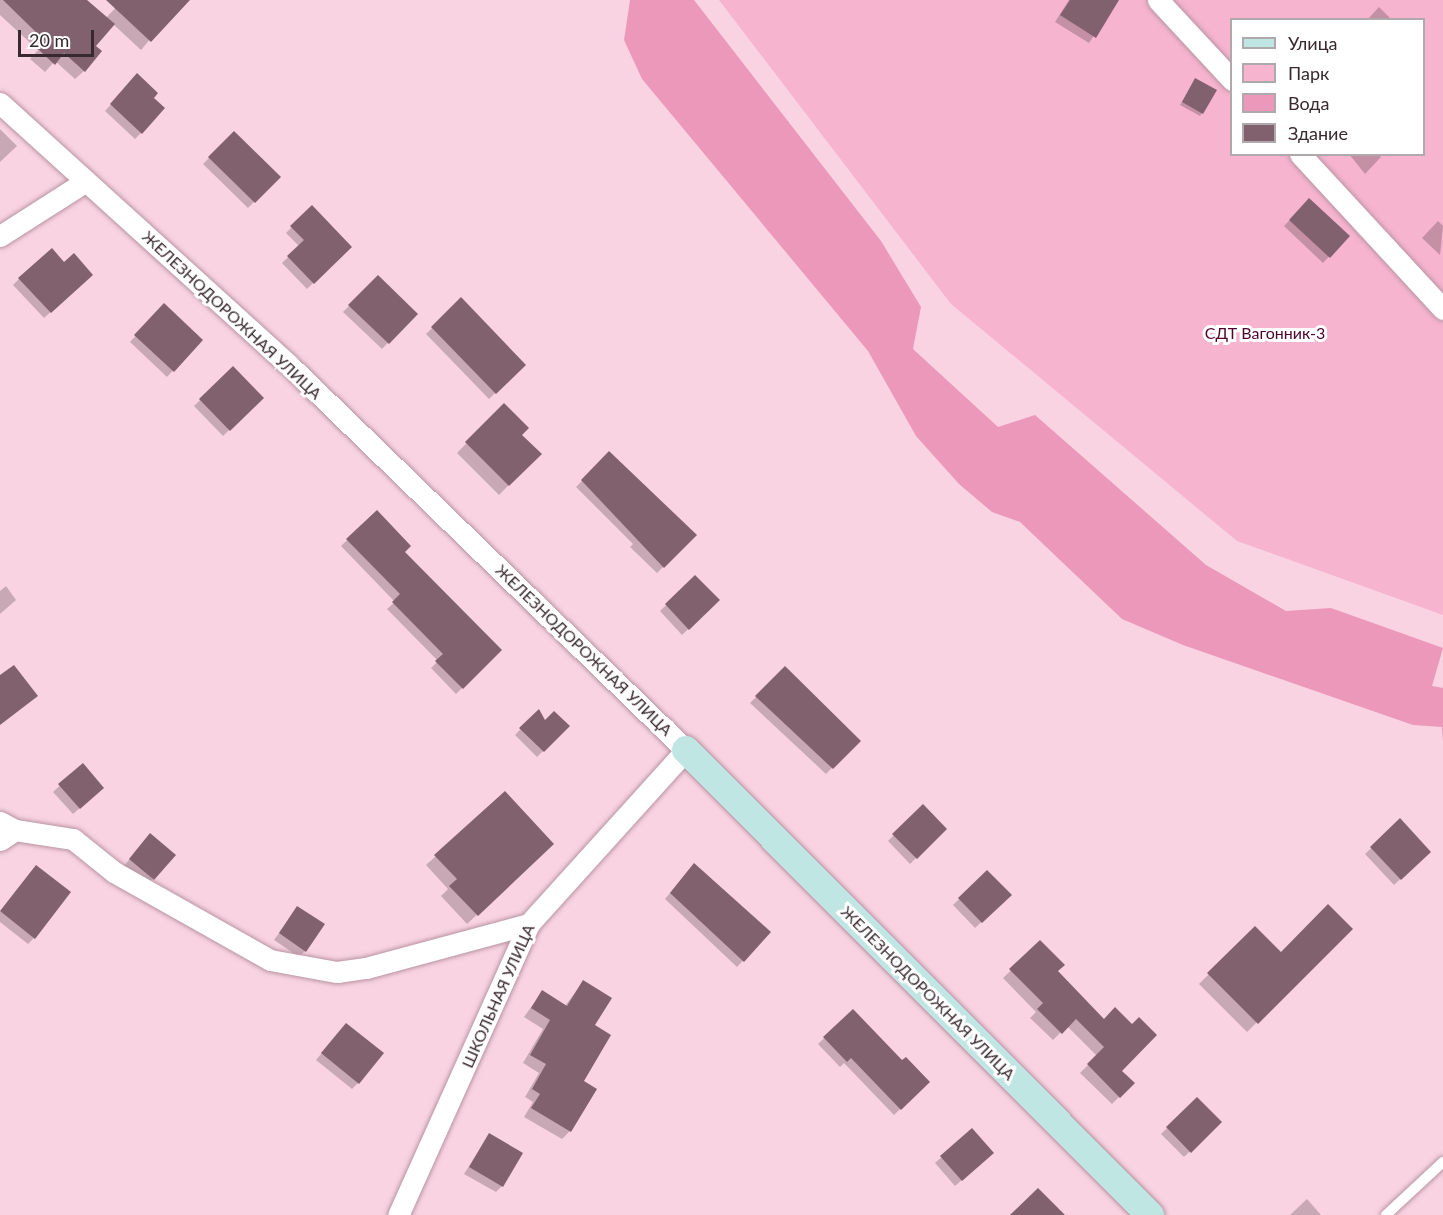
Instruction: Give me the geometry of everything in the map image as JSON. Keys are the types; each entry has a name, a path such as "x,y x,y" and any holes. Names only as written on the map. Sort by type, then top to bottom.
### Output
{"street":[{"path":"1158,0 1230,78"},
{"name":"ЖЕЛЕЗНОДОРОЖНАЯ УЛИЦА","path":"0,103 290,366 686,750 1150,1215"},
{"path":"1302,156 1443,309"},
{"path":"0,236 86,181"},
{"name":"ШКОЛЬНАЯ УЛИЦА","path":"398,1215 529,924 686,750"},
{"path":"5,830 73,839 114,872 270,960 337,972 366,968 529,924"}],"lane":[{"path":"1386,1215 1443,1162"}],"green space":[{"name":"СДТ Вагонник-3","path":"719,0 1443,0 1443,615 1237,541 951,304"}],"water":[{"path":"630,0 694,0 881,241 921,307 913,349 998,427 1035,415 1206,565 1286,611 1331,608 1443,648 1432,686 1443,688 1443,742 1442,727 1413,725 1183,645 1122,619 1020,522 992,512 959,484 916,436 868,351 642,79 624,40"}],"building":[{"path":"3,0 87,0 115,24 96,46 102,51 85,72 64,53 55,65 38,49 45,41"},
{"path":"106,0 190,0 151,42"},
{"path":"1070,0 1119,0 1096,38 1060,15"},
{"path":"137,73 158,93 154,98 165,108 142,134 110,104"},
{"path":"1195,78 1217,90 1203,114 1182,102"},
{"path":"234,131 281,177 255,203 208,157"},
{"path":"1309,198 1350,236 1330,258 1289,220"},
{"path":"312,205 352,247 314,284 287,256 304,240 290,226"},
{"path":"52,248 64,262 74,253 93,275 51,313 18,278"},
{"path":"378,275 418,314 389,344 348,305"},
{"path":"461,297 526,365 496,394 431,327"},
{"path":"164,303 203,340 174,372 134,335"},
{"path":"233,366 264,398 230,431 199,399"},
{"path":"504,403 529,428 522,435 542,454 509,486 465,442"},
{"path":"609,451 697,535 664,568 581,480"},
{"path":"377,510 411,546 405,552 502,650 463,689 435,661 443,654 392,602 400,594 346,539"},
{"path":"695,575 720,600 689,630 665,604"},
{"path":"14,665 38,696 0,725 0,675"},
{"path":"785,666 861,741 833,769 755,696"},
{"path":"539,709 545,720 554,711 570,726 544,752 519,728"},
{"path":"83,763 104,788 80,809 58,784"},
{"path":"505,791 554,844 478,916 449,886 457,879 434,855"},
{"path":"923,804 947,829 917,859 892,834"},
{"path":"1400,818 1431,852 1401,880 1370,847"},
{"path":"150,833 176,855 154,880 129,859"},
{"path":"694,863 771,932 744,962 670,893"},
{"path":"36,865 71,892 35,939 0,911"},
{"path":"987,870 1012,895 982,923 958,898"},
{"path":"1328,904 1353,929 1258,1024 1207,973 1255,926 1281,952"},
{"path":"297,906 325,924 306,952 279,933"},
{"path":"1040,940 1065,965 1058,971 1104,1019 1115,1007 1132,1024 1139,1017 1157,1035 1122,1071 1135,1083 1120,1098 1087,1064 1104,1047 1076,1019 1062,1034 1037,1009 1043,1003 1009,969"},
{"path":"583,980 612,998 595,1025 611,1035 584,1081 597,1089 571,1132 531,1108 540,1094 532,1089 546,1064 530,1055 550,1020 531,1008 542,990 567,1006"},
{"path":"853,1009 902,1060 906,1057 930,1082 901,1110 851,1058 847,1062 823,1037"},
{"path":"346,1023 384,1053 359,1084 321,1053"},
{"path":"1197,1097 1222,1122 1191,1153 1166,1127"},
{"path":"972,1128 994,1153 962,1181 940,1156"},
{"path":"489,1133 523,1153 503,1187 469,1167"},
{"path":"1038,1188 1065,1215 1010,1215"}]}
